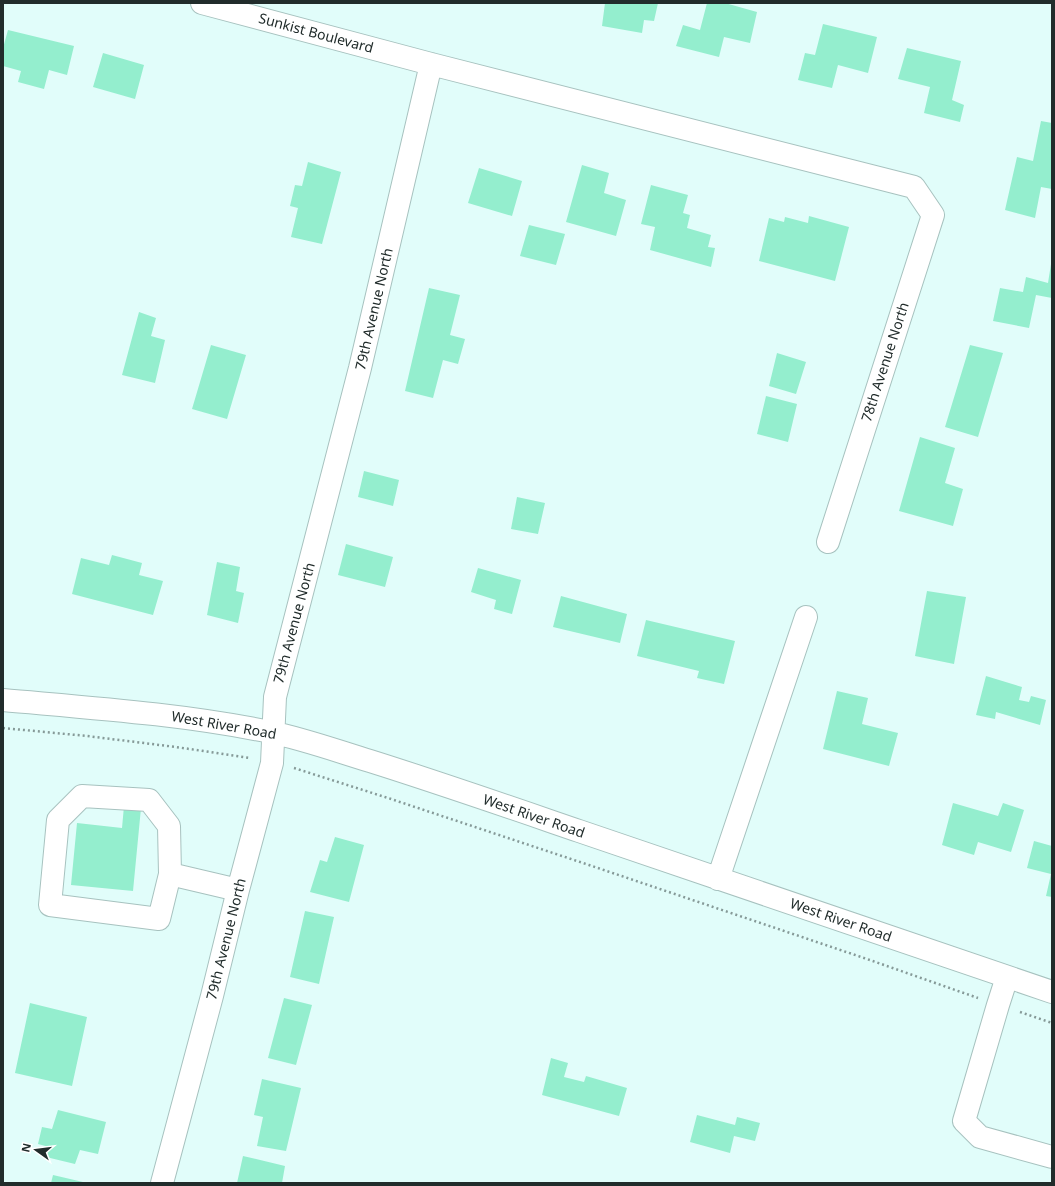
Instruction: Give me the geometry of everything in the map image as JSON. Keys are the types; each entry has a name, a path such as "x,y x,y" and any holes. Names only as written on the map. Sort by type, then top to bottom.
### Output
{"street":[{"name":"Sunkist Boulevard","path":"202,3 431,64 914,187"},
{"name":"79th Avenue North","path":"162,1183 272,763 275,697 360,368 431,64"},
{"name":"78th Avenue North","path":"828,542 933,215 914,187"},
{"path":"718,879 806,617"},
{"name":"West River Road","path":"3,700 104,709 233,725 273,733 329,748 434,782 1052,992"},
{"path":"82,796 149,800 169,826 170,874 159,919 50,905 58,820 82,796"},
{"path":"170,874 238,890"},
{"path":"1007,977 964,1120 980,1137 1052,1157"}],"path":[{"path":"3,728 87,736 247,757"},
{"path":"298,769 860,956 1052,1023"}],"building":[{"path":"605,3 658,3 654,21 644,20 642,33 602,26"},
{"path":"707,3 725,3 757,12 750,43 724,37 719,57 676,46 683,25 700,30"},
{"path":"823,24 877,37 868,73 838,65 832,88 798,80 805,53 815,55"},
{"path":"8,30 74,46 67,75 49,70 44,89 18,82 21,71 3,66 3,48"},
{"path":"907,48 961,61 952,100 964,105 960,122 924,113 930,87 898,79"},
{"path":"103,53 144,65 135,99 93,87"},
{"path":"1041,121 1052,123 1052,189 1041,187 1035,218 1005,210 1017,157 1033,161"},
{"path":"308,162 341,172 322,244 291,237 298,208 290,206 295,185 302,186"},
{"path":"582,165 609,173 604,193 626,200 616,236 566,222"},
{"path":"479,168 522,181 512,216 468,203"},
{"path":"651,185 688,195 683,213 690,215 687,228 711,235 708,247 715,248 711,267 650,250 655,227 641,224"},
{"path":"809,216 849,227 835,281 759,261 769,218 784,222 785,217 808,223"},
{"path":"529,225 565,234 556,265 520,256"},
{"path":"1051,264 1052,298 1036,295 1029,328 993,321 1000,288 1023,292 1026,277 1048,283"},
{"path":"429,288 460,295 450,335 465,339 458,364 443,360 433,398 405,391"},
{"path":"139,312 156,318 151,336 165,340 155,383 122,375"},
{"path":"211,345 246,355 227,419 192,409"},
{"path":"970,345 1003,353 978,437 945,427"},
{"path":"777,353 806,362 796,394 769,386"},
{"path":"766,396 797,404 788,442 757,434"},
{"path":"920,437 955,448 945,483 963,489 953,526 899,511"},
{"path":"364,471 399,480 393,506 358,497"},
{"path":"517,497 545,503 538,534 511,529"},
{"path":"346,544 393,557 385,587 338,575"},
{"path":"112,555 142,563 139,575 163,581 153,615 72,594 81,558 109,565"},
{"path":"217,562 240,567 236,591 244,593 238,623 207,615"},
{"path":"478,568 521,580 512,614 494,609 496,600 471,592"},
{"path":"927,591 966,597 954,664 915,656"},
{"path":"561,596 627,614 620,643 553,627"},
{"path":"646,620 735,641 724,684 697,678 699,671 637,656"},
{"path":"986,676 1022,687 1019,700 1029,702 1031,696 1046,700 1040,725 996,712 995,719 976,715"},
{"path":"837,691 868,698 862,724 898,733 889,766 823,749"},
{"path":"953,803 998,816 1003,803 1024,810 1011,852 978,842 974,855 942,845"},
{"path":"124,806 141,808 133,891 71,885 77,823 122,828"},
{"path":"335,837 364,845 349,902 310,892 320,860 327,862"},
{"path":"1034,841 1052,846 1052,897 1046,896 1051,874 1027,868"},
{"path":"305,911 334,917 319,984 290,977"},
{"path":"284,998 312,1005 296,1065 268,1058"},
{"path":"30,1003 87,1017 72,1086 15,1073"},
{"path":"551,1058 568,1063 564,1077 584,1082 586,1076 627,1088 619,1116 542,1095"},
{"path":"262,1079 301,1088 286,1151 257,1146 263,1117 254,1115"},
{"path":"58,1110 106,1122 98,1154 80,1150 75,1164 46,1157 49,1147 38,1144 42,1127 52,1129"},
{"path":"697,1115 735,1125 737,1117 760,1123 755,1141 734,1136 730,1153 690,1142"},
{"path":"243,1156 285,1166 282,1183 237,1183"},
{"path":"53,1175 83,1182 51,1183"}]}
